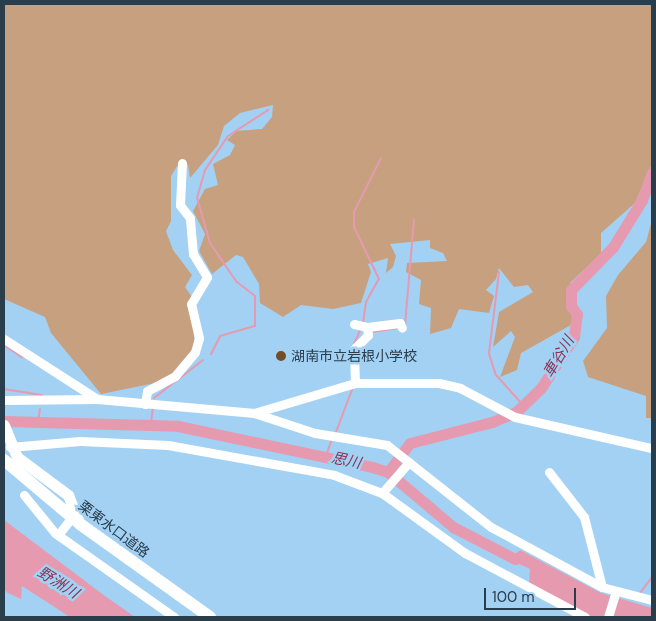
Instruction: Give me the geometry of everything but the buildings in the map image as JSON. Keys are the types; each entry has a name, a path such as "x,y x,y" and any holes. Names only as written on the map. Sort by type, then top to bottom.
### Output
{"highway":[{"name":"栗東水口道路","path":"4,460 76,521 210,617"}],"main road":[{"path":"4,425 9,446 68,495 76,521"}],"street":[{"path":"145,404 147,391 175,376 196,352 199,338 191,304 207,277 193,254 190,218 180,205 182,163"},
{"path":"356,383 354,349 363,328 402,326"},
{"path":"4,339 97,400"},
{"path":"254,413 356,383 450,385 515,417 652,448"},
{"path":"4,400 97,400 254,413 315,433 375,440 398,453 468,513 602,586 615,592 652,600"},
{"path":"9,446 80,441 168,445 334,475 383,492 465,553 585,617"},
{"path":"383,492 409,464"},
{"path":"549,472 584,517 602,586"},
{"path":"24,495 37,517 58,535 174,617"},
{"path":"58,535 76,521"},
{"path":"608,617 615,592"}],"shaded area":[{"path":"4,4 652,4 652,164 635,203 601,233 601,254 571,282 567,294 578,321 521,353 517,370 500,377 515,337 511,331 493,347 499,312 533,292 528,285 514,287 499,268 496,279 486,290 494,296 489,313 459,309 451,328 430,334 431,308 419,304 421,280 406,272 407,263 447,261 443,253 430,248 430,240 390,244 396,256 393,267 386,273 388,258 368,264 371,272 361,303 333,309 301,305 283,317 260,303 259,284 243,257 236,255 212,274 199,251 205,234 193,211 205,189 218,185 213,164 230,155 235,145 227,140 236,131 262,129 272,117 273,105 240,113 224,126 218,145 190,178 188,165 181,160 171,176 171,221 166,231 173,250 192,275 185,287 192,297 195,353 165,381 101,394 51,333 45,317 4,299"},
{"path":"652,220 652,418 646,418 646,396 588,377 583,361 607,328 606,296 618,275 646,242"}],"water":[{"name":"野洲川","path":"4,520 135,617 70,617 22,586 21,599 8,593 4,590"},
{"path":"520,550 601,593 652,608 652,617 593,617 569,606 529,584 530,569 501,555 513,556"}],"waterway":[{"path":"211,354 220,336 255,326 255,296 236,281 210,243 197,198 205,170 228,136 268,110"},
{"path":"363,323 366,302 379,279 354,227 354,212 381,158"},
{"name":"車谷川","path":"388,472 410,443 492,422 516,412 541,388 574,337 577,314 571,306 571,290 613,247 642,200 652,173"},
{"path":"405,325 414,219"},
{"path":"499,272 489,354 496,375 523,405"},
{"path":"354,344 361,328"},
{"path":"371,332 399,328"},
{"path":"4,345 22,357"},
{"path":"154,398 203,360"},
{"path":"336,432 353,387"},
{"path":"4,389 42,395"},
{"path":"151,423 153,407"},
{"path":"38,423 40,409"},
{"name":"思川","path":"4,421 178,426 372,467 388,472 453,527 515,559"},
{"path":"326,456 332,439"},
{"path":"640,593 652,577"}],"place":[{"name":"湖南市立岩根小学校","path":"281,356"}]}
